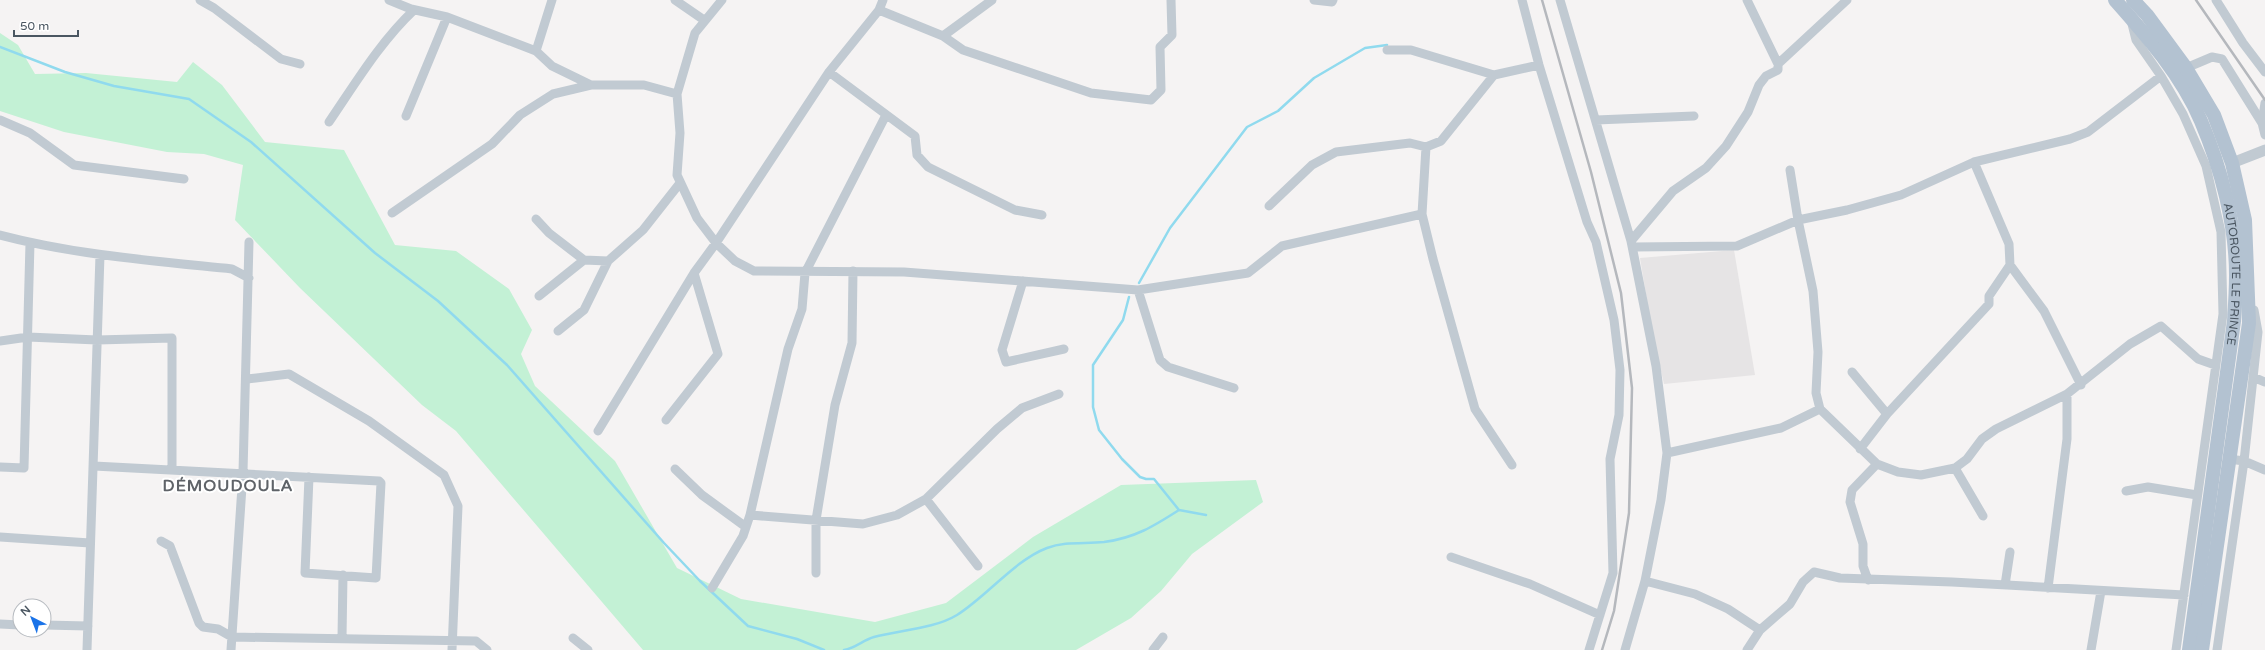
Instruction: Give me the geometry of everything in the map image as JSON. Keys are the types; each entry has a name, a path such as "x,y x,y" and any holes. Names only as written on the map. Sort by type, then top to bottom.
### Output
{"main road":[{"name":"AUTOROUTE LE PRINCE","path":"2115,0 2174,73 2201,120 2221,180 2231,224 2236,274 2229,366 2189,650"},
{"name":"AUTOROUTE LE PRINCE","path":"2133,0 2147,15 2186,68 2214,115 2232,163 2245,220 2249,323 2202,650"}],"street":[{"path":"200,0 214,8 281,59 300,64"},
{"path":"389,0 414,10 447,17 536,51 552,66 591,85"},
{"path":"536,51 552,0"},
{"path":"675,0 704,20"},
{"path":"722,0 704,20 695,34 677,94 680,133 677,175 697,218 716,243 735,261 754,271 904,272 1138,290 1248,273 1282,246 1422,214"},
{"path":"598,431 694,273 716,243 829,72 879,10 883,0"},
{"path":"943,36 992,0"},
{"path":"879,10 943,36 963,50 1091,93 1151,100 1162,90 1160,47 1172,35 1171,0"},
{"path":"1314,0 1332,2 1333,0"},
{"path":"1522,0 1539,65 1587,222 1596,242 1618,346 1619,415 1610,459 1613,573 1589,650"},
{"path":"1560,0 1632,244 1656,366 1668,453 1661,500 1645,581 1625,650"},
{"path":"1632,244 1673,191 1706,168 1726,146 1748,112 1759,85 1766,76 1778,70 1778,64 1747,0"},
{"path":"1778,64 1847,0"},
{"path":"2216,0 2243,43 2265,72"},
{"path":"329,122 366,67 400,22 414,10"},
{"path":"406,116 447,17"},
{"path":"2130,17 2136,40 2161,76 2183,114 2206,166 2221,232 2224,314 2215,365 2176,650"},
{"path":"1387,50 1410,50 1494,75 1539,65"},
{"path":"2186,68 2212,57 2222,59 2262,123 2265,135"},
{"path":"829,72 914,136 917,155 928,168 1015,210 1042,215"},
{"path":"1269,206 1312,165 1336,152 1410,143 1426,146 1441,141 1494,75"},
{"path":"1632,244 1737,246 1798,220 1847,210 1900,194 1974,162 2070,139 2088,132 2161,76"},
{"path":"392,213 492,144 520,115 552,94 591,85 644,85 677,94"},
{"path":"2262,123 2265,103"},
{"path":"712,588 743,536 750,516 788,349 802,309 805,272 886,116"},
{"path":"1596,120 1694,116"},
{"path":"0,120 30,133 74,165 184,179"},
{"path":"1426,146 1422,214 1475,409 1512,465"},
{"path":"2232,163 2265,150"},
{"path":"1974,162 2009,244 2010,266 2044,311 2081,385"},
{"path":"1790,170 1798,220 1813,291 1818,352 1816,393 1820,409 1877,464 1898,472 1921,475 1955,468 1966,459 1982,439 1996,429 2067,394 2081,385 2130,344 2161,326 2198,359 2215,365"},
{"path":"558,331 584,310 608,262 643,230 680,183"},
{"path":"536,219 549,233 584,260 608,262"},
{"path":"0,236 30,243 100,255 232,269 249,278"},
{"path":"231,650 243,472 247,379 249,242"},
{"path":"0,467 24,468 30,243"},
{"path":"86,650 94,466 100,255"},
{"path":"539,296 584,260"},
{"path":"1860,449 1887,414 1989,304 1989,296 2010,266"},
{"path":"816,572 816,520 835,405 852,343 853,271"},
{"path":"2216,648 2244,461 2253,377 2261,331 2248,272"},
{"path":"666,420 718,354 694,273"},
{"path":"1023,281 1002,350 1006,362 1064,349"},
{"path":"1138,290 1160,360 1168,367 1234,388"},
{"path":"0,341 28,337 97,340 172,338 172,469"},
{"path":"1852,372 1887,414"},
{"path":"247,379 289,374 369,421 444,475 458,506 452,650"},
{"path":"2253,377 2265,382"},
{"path":"750,516 863,524 897,515 926,500 997,429 1022,408 1059,394"},
{"path":"2048,588 2067,439 2067,394"},
{"path":"1668,453 1781,428 1820,409"},
{"path":"2229,459 2244,461 2265,470"},
{"path":"1868,580 1863,566 1863,544 1850,502 1852,490 1877,464"},
{"path":"94,466 243,472 379,481 381,483 377,576 373,579 343,575 307,574 305,572 309,477"},
{"path":"1955,468 1983,516"},
{"path":"675,469 702,495 746,527"},
{"path":"2126,491 2148,487 2197,495"},
{"path":"926,500 978,566"},
{"path":"0,537 90,543"},
{"path":"2218,538 2223,597"},
{"path":"161,540 170,546 200,623 203,627 218,629 232,637 476,641 487,650"},
{"path":"2005,585 2010,552"},
{"path":"1451,557 1530,584 1600,615"},
{"path":"1747,650 1760,630 1790,604 1803,582 1814,572 1840,578 1868,580 2005,585 2184,595"},
{"path":"342,638 343,575"},
{"path":"1645,581 1695,594 1728,610 1760,630"},
{"path":"2091,650 2101,591"},
{"path":"0,624 12,625"},
{"path":"52,625 88,626"},
{"path":"1153,650 1162,637"},
{"path":"572,638 588,650"}],"shaded area":[{"path":"1734,250 1755,375 1664,384 1653,336 1640,258"}],"green space":[{"path":"0,33 18,45 35,74 86,73 177,82 193,62 222,85 265,142 344,150 395,245 456,251 509,289 532,330 521,354 535,386 615,461 677,568 741,599 875,622 946,603 1033,537 1121,485 1256,480 1263,502 1192,554 1161,591 1131,618 1076,650 643,650 456,431 422,405 300,288 235,220 243,165 204,154 167,152 64,132 0,111"}],"waterway":[{"path":"1139,283 1170,228 1247,127 1278,111 1314,78 1365,48 1387,45"},
{"path":"0,47 65,72 114,86 189,99 251,142 375,253 438,301 507,365 664,543 700,581 748,626 797,639 824,650"},
{"path":"1129,297 1123,320 1093,365 1093,407 1099,430 1122,459 1140,477 1154,479 1179,510"},
{"path":"844,650 852,648 874,637 948,620 979,599 1024,561 1047,548 1061,544 1104,542 1125,538 1152,526 1179,510 1206,515"}],"railway":[{"path":"1542,0 1591,172 1621,293 1632,388 1629,513 1614,611 1602,650"},
{"path":"2196,0 2265,100"}],"district":[{"name":"DÉMOUDOULA","path":"228,486"}]}
